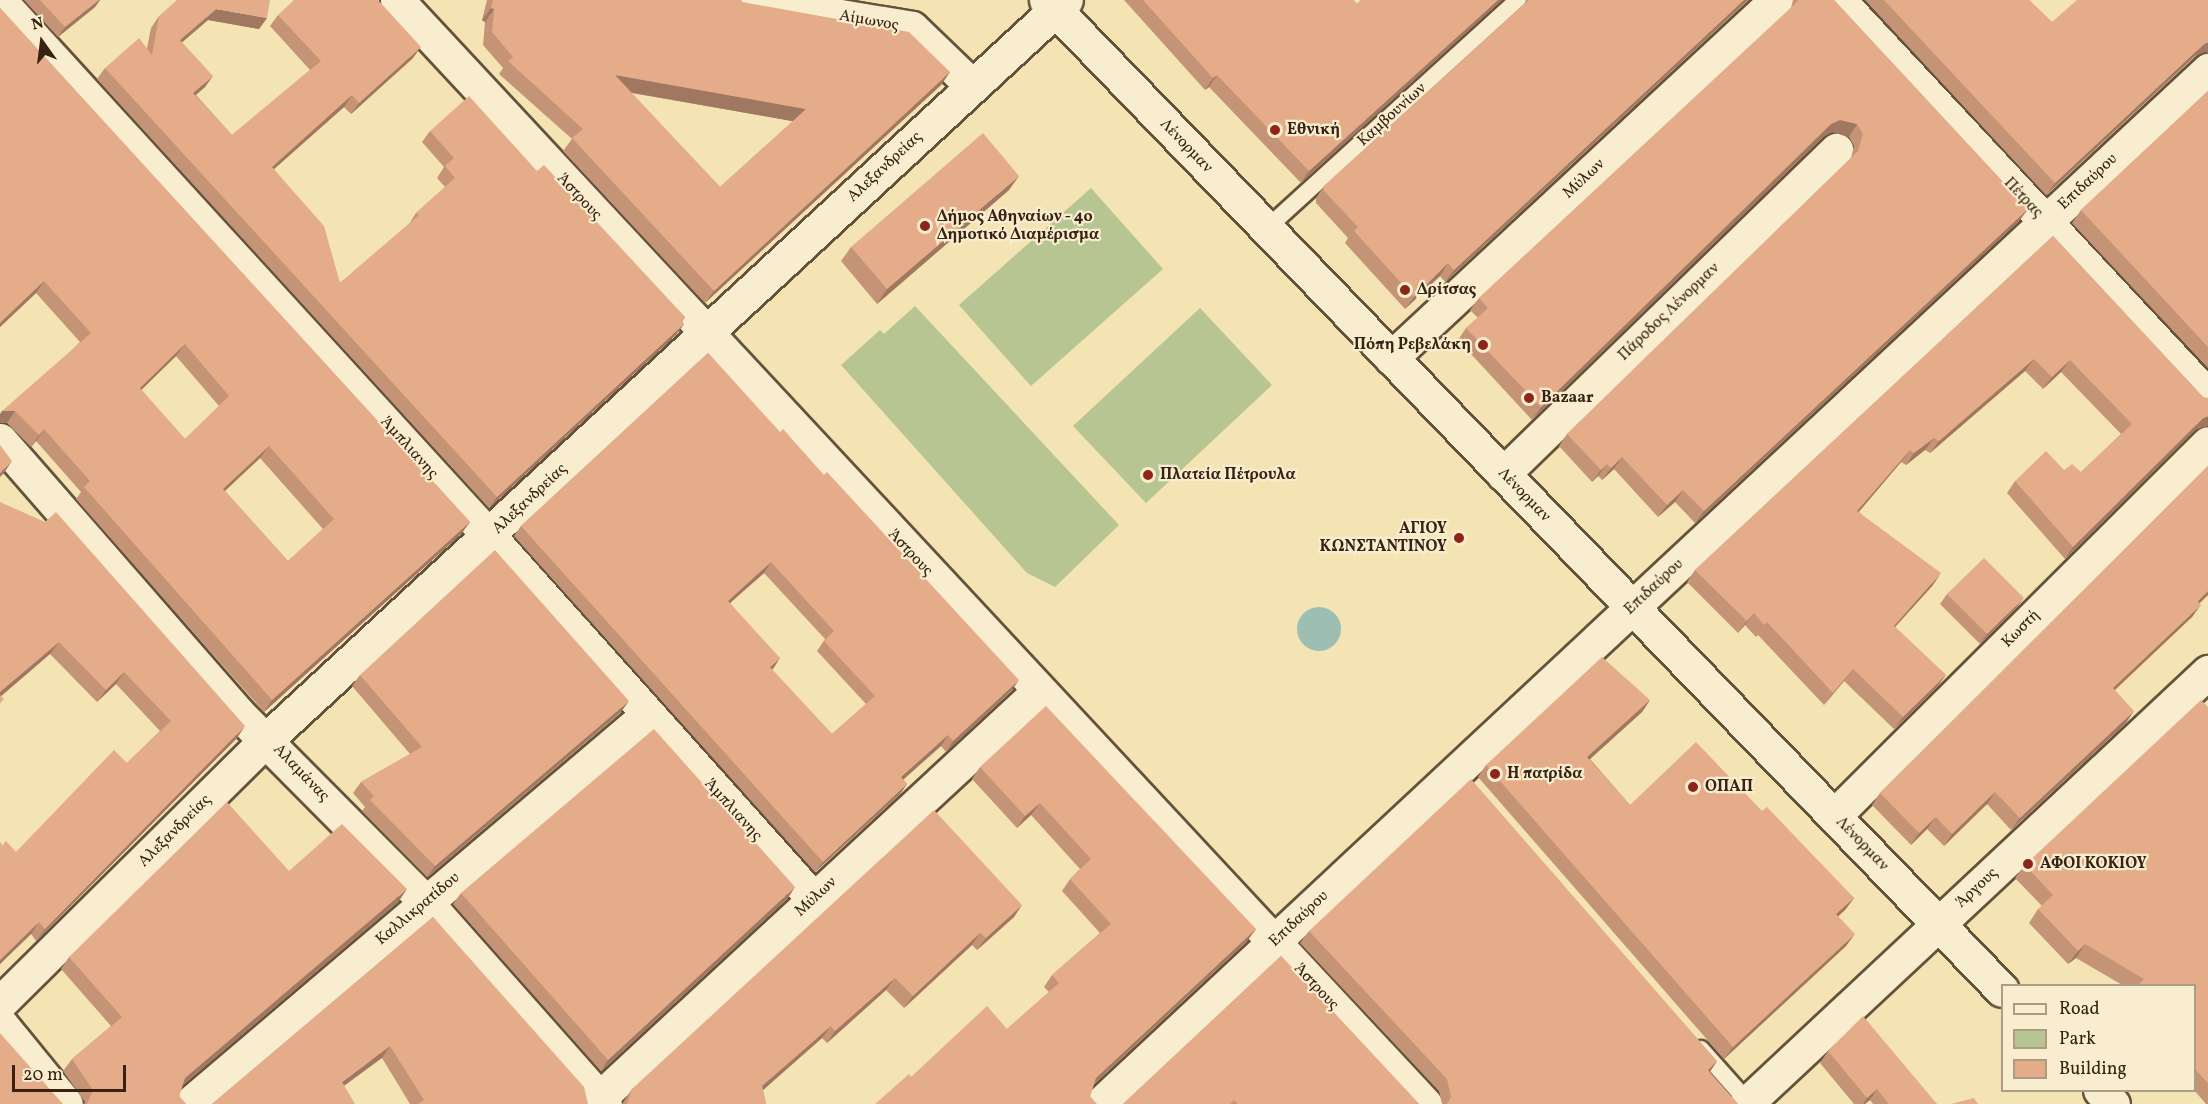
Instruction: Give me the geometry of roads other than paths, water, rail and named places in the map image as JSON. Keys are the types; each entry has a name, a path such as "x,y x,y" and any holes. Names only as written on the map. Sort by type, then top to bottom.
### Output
{"street":[{"name":"Άστρους","path":"397,0 1274,942 1416,1101"},
{"name":"Αίμωνος","path":"745,0 912,28 971,86"},
{"name":"Μύλων","path":"1391,358 1776,0"},
{"name":"Πέτρας","path":"1839,0 2208,396"},
{"name":"Άμπλιανης","path":"0,1 490,537 814,899"},
{"name":"Αλεξανδρείας","path":"0,1004 267,739 490,537 1056,4"},
{"name":"Λένορμαν","path":"1056,4 1266,229 2001,989"},
{"name":"Επιδαύρου","path":"1100,1104 1274,942 1462,774 1632,608 2208,70"},
{"name":"Πάροδος Λένορμαν","path":"1503,474 1836,150"},
{"name":"Αλαμάνας","path":"0,440 237,712 267,739 426,902 599,1102"},
{"name":"Κωστή","path":"1834,816 2208,443"},
{"name":"Άργους","path":"1747,1103 2208,672"},
{"name":"Μύλων","path":"599,1102 1039,691"},
{"name":"Καλλικρατίδου","path":"189,1104 648,714"},
{"path":"0,1023 66,1104"},
{"path":"2102,1092 2113,1104"}],"lane":[{"name":"Καμβουνίων","path":"1266,229 1518,0"},
{"path":"1693,1039 1747,1103"}],"water":[{"path":"1319,607 1328,608 1335,613 1340,620 1340,638 1335,645 1328,650 1319,651 1310,650 1303,645 1298,638 1297,629 1298,620 1303,613 1310,608"}],"place":[{"name":"Εθνική","path":"1275,130"},
{"name":"Δήμος Αθηναίων - 4ο Δημοτικό Διαμέρισμα","path":"925,226"},
{"name":"Δρίτσας","path":"1405,290"},
{"name":"Πόπη Ρεβελάκη","path":"1483,345"},
{"name":"Bazaar","path":"1529,398"},
{"name":"Πλατεία Πέτρουλα","path":"1148,475"},
{"name":"ΑΓΙΟΥ ΚΩΝΣΤΑΝΤΙΝΟΥ","path":"1459,538"},
{"name":"Η πατρίδα","path":"1495,774"},
{"name":"ΟΠΑΠ","path":"1693,787"},
{"name":"ΑΦΟΙ ΚΟΚΙΟΥ","path":"2028,864"}]}
